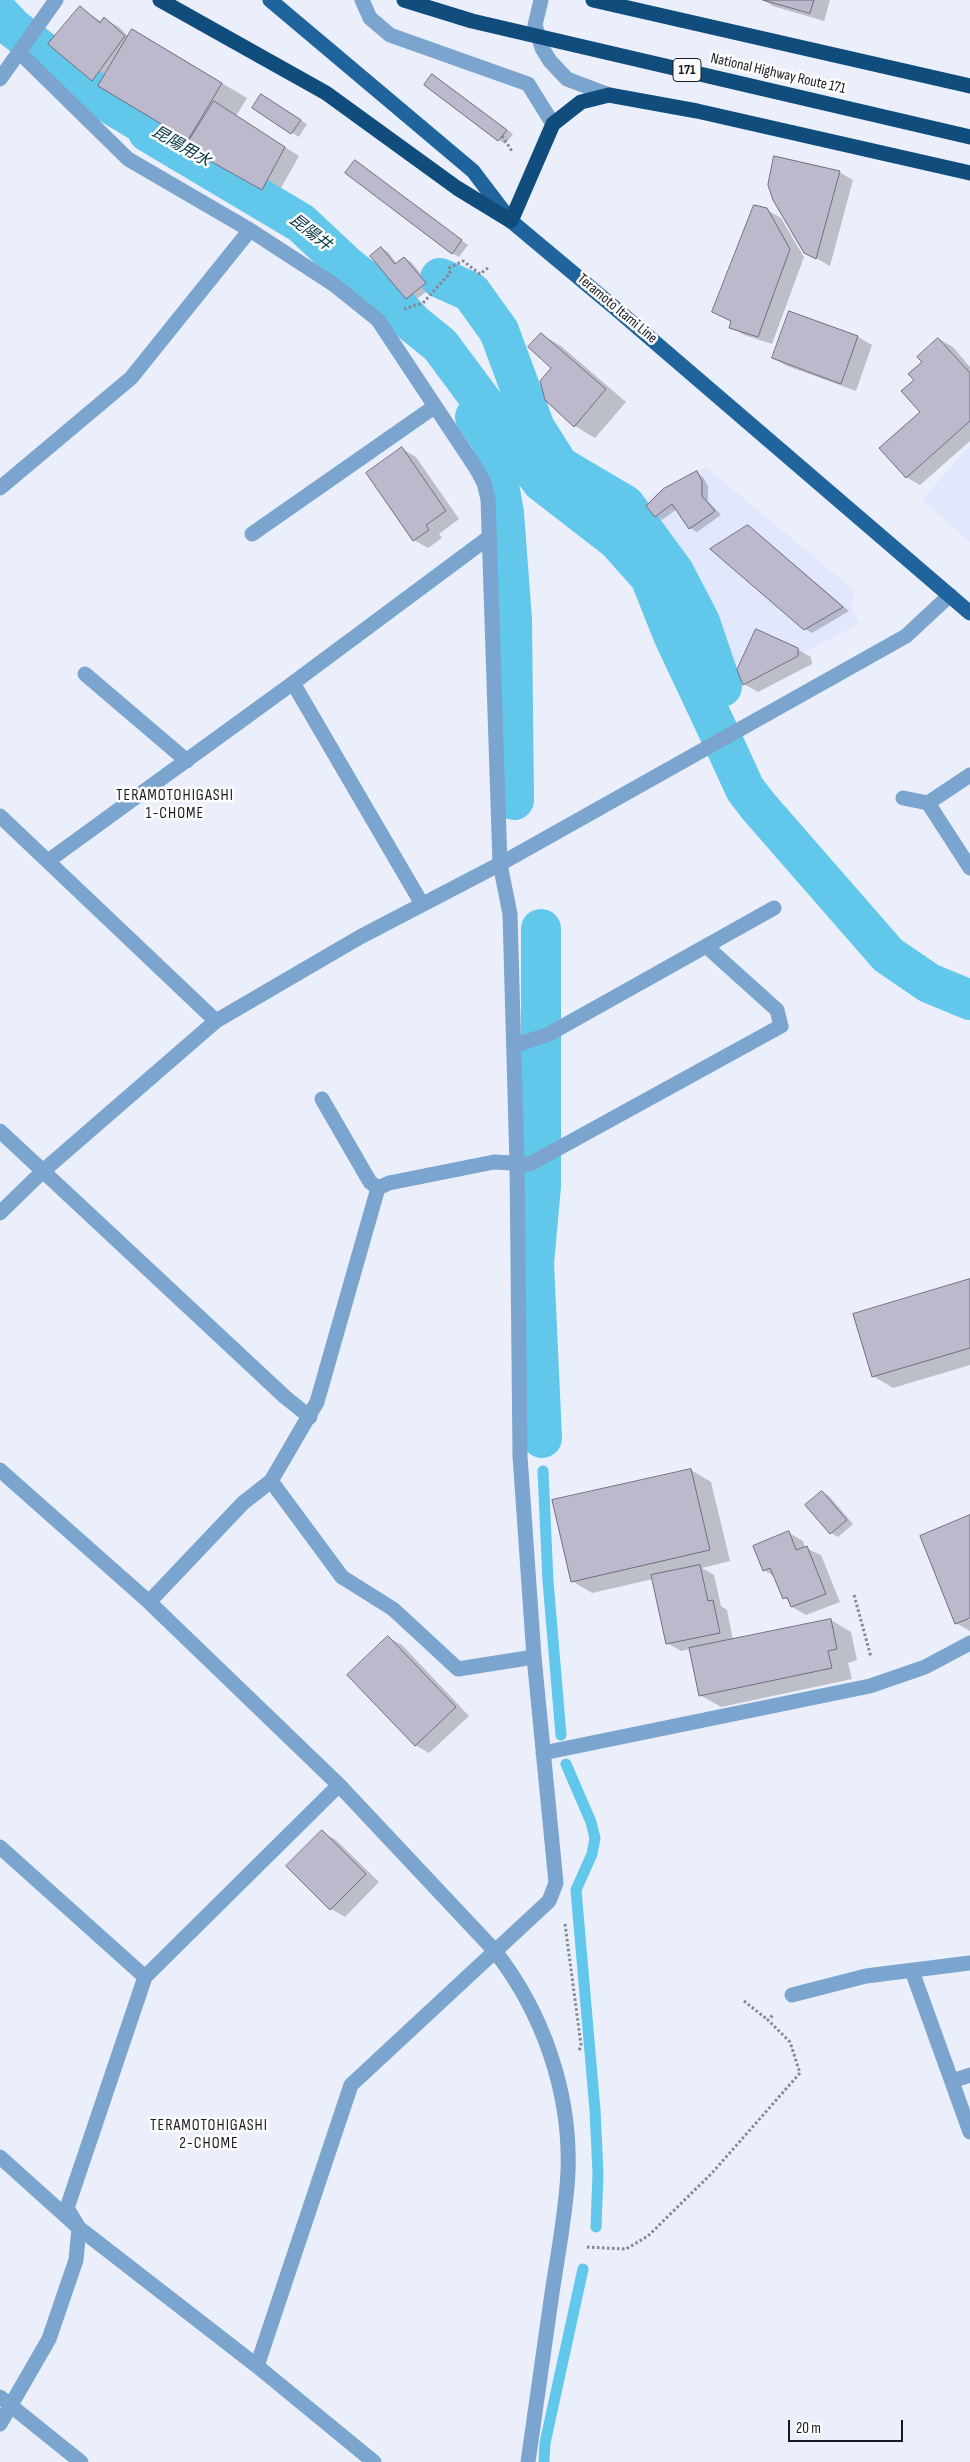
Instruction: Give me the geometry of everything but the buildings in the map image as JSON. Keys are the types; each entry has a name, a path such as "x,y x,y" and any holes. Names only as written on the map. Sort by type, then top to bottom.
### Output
{"highway":[{"path":"160,0 326,92 457,188 511,221 554,124 581,102 609,95 697,110 970,173"},
{"name":"National Highway Route 171","path":"404,0 472,21 970,137"},
{"name":"National Highway Route 171","path":"593,0 970,86"}],"main road":[{"name":"Teramoto Itami Line","path":"270,0 473,171 511,221 970,613"}],"street":[{"path":"0,79 56,0"},
{"path":"362,0 370,18 390,35 528,84 554,124"},
{"path":"541,0 535,25 542,48 550,61 567,79 609,95"},
{"path":"20,51 128,159 250,230 333,284 378,320 484,483 488,499 500,864 510,914 521,1043 524,1164 520,1456 534,1657 556,1884 549,1901 494,1950 351,2085 256,2366"},
{"path":"0,488 131,378 250,230"},
{"path":"252,534 434,407"},
{"path":"48,861 187,761 488,538"},
{"path":"0,1213 43,1171 216,1022 422,904 500,864 906,636 950,596"},
{"path":"84,674 187,761"},
{"path":"293,682 422,904"},
{"path":"903,798 928,803 970,775"},
{"path":"928,803 970,868"},
{"path":"0,816 216,1022"},
{"path":"521,1043 549,1034 774,908"},
{"path":"150,1602 243,1504 271,1481 310,1417 317,1402 378,1188 389,1183 494,1162 524,1164 546,1156 781,1026 777,1010 706,946"},
{"path":"322,1099 370,1182 378,1188"},
{"path":"0,1131 285,1397 310,1417"},
{"path":"0,1470 150,1602 339,1785 494,1950 508,1968 531,2008 541,2029 556,2073 565,2130 568,2172 560,2246 528,2462"},
{"path":"271,1481 342,1577 393,1609 458,1669 534,1657"},
{"path":"543,1753 878,1683 925,1667 970,1643"},
{"path":"0,2424 6,2401 49,2339 76,2260 79,2228 67,2208 145,1977 339,1785"},
{"path":"0,1847 145,1977"},
{"path":"792,1995 866,1976 970,1963"},
{"path":"912,1971 970,2132"},
{"path":"952,2081 970,2075"},
{"path":"0,2157 79,2228 256,2366 374,2462"},
{"path":"6,2401 82,2462"}],"path":[{"path":"409,306 423,303 450,273 449,268 463,261 480,274 489,267"},
{"path":"854,1595 878,1683"},
{"path":"556,1884 564,1916 580,2028 581,2045 578,2053"},
{"path":"768,2020 792,1995"},
{"path":"560,2246 626,2249 648,2236 712,2173 800,2073 790,2042 768,2020 744,2001"}],"shaded area":[{"path":"970,445 970,542 922,500"},
{"path":"706,467 854,590 852,609 860,623 743,685 704,593 675,543 642,500"}],"waterway":[{"name":"昆陽用水","path":"0,14 13,28 107,102 173,142"},
{"name":"昆陽井","path":"148,132 301,223 348,267 396,305 414,324 440,345 542,482 617,540 650,577 673,635 745,789 758,806 888,955 929,983 970,1000"},
{"path":"440,278 471,292 499,331 535,428 559,466 625,505 674,572 700,622 722,687"},
{"path":"475,417 491,440 504,513 512,620 514,800"},
{"path":"541,929 541,1186 534,1263 542,1438"},
{"path":"543,1471 548,1581 561,1735"},
{"path":"566,1764 591,1822 595,1838 592,1854 576,1890 595,2110 598,2173 596,2227"},
{"path":"544,2462 545,2443 583,2269"}],"district":[{"name":"TERAMOTOHIGASHI 1-CHOME","path":"175,805"},
{"name":"TERAMOTOHIGASHI 2-CHOME","path":"209,2135"}]}
